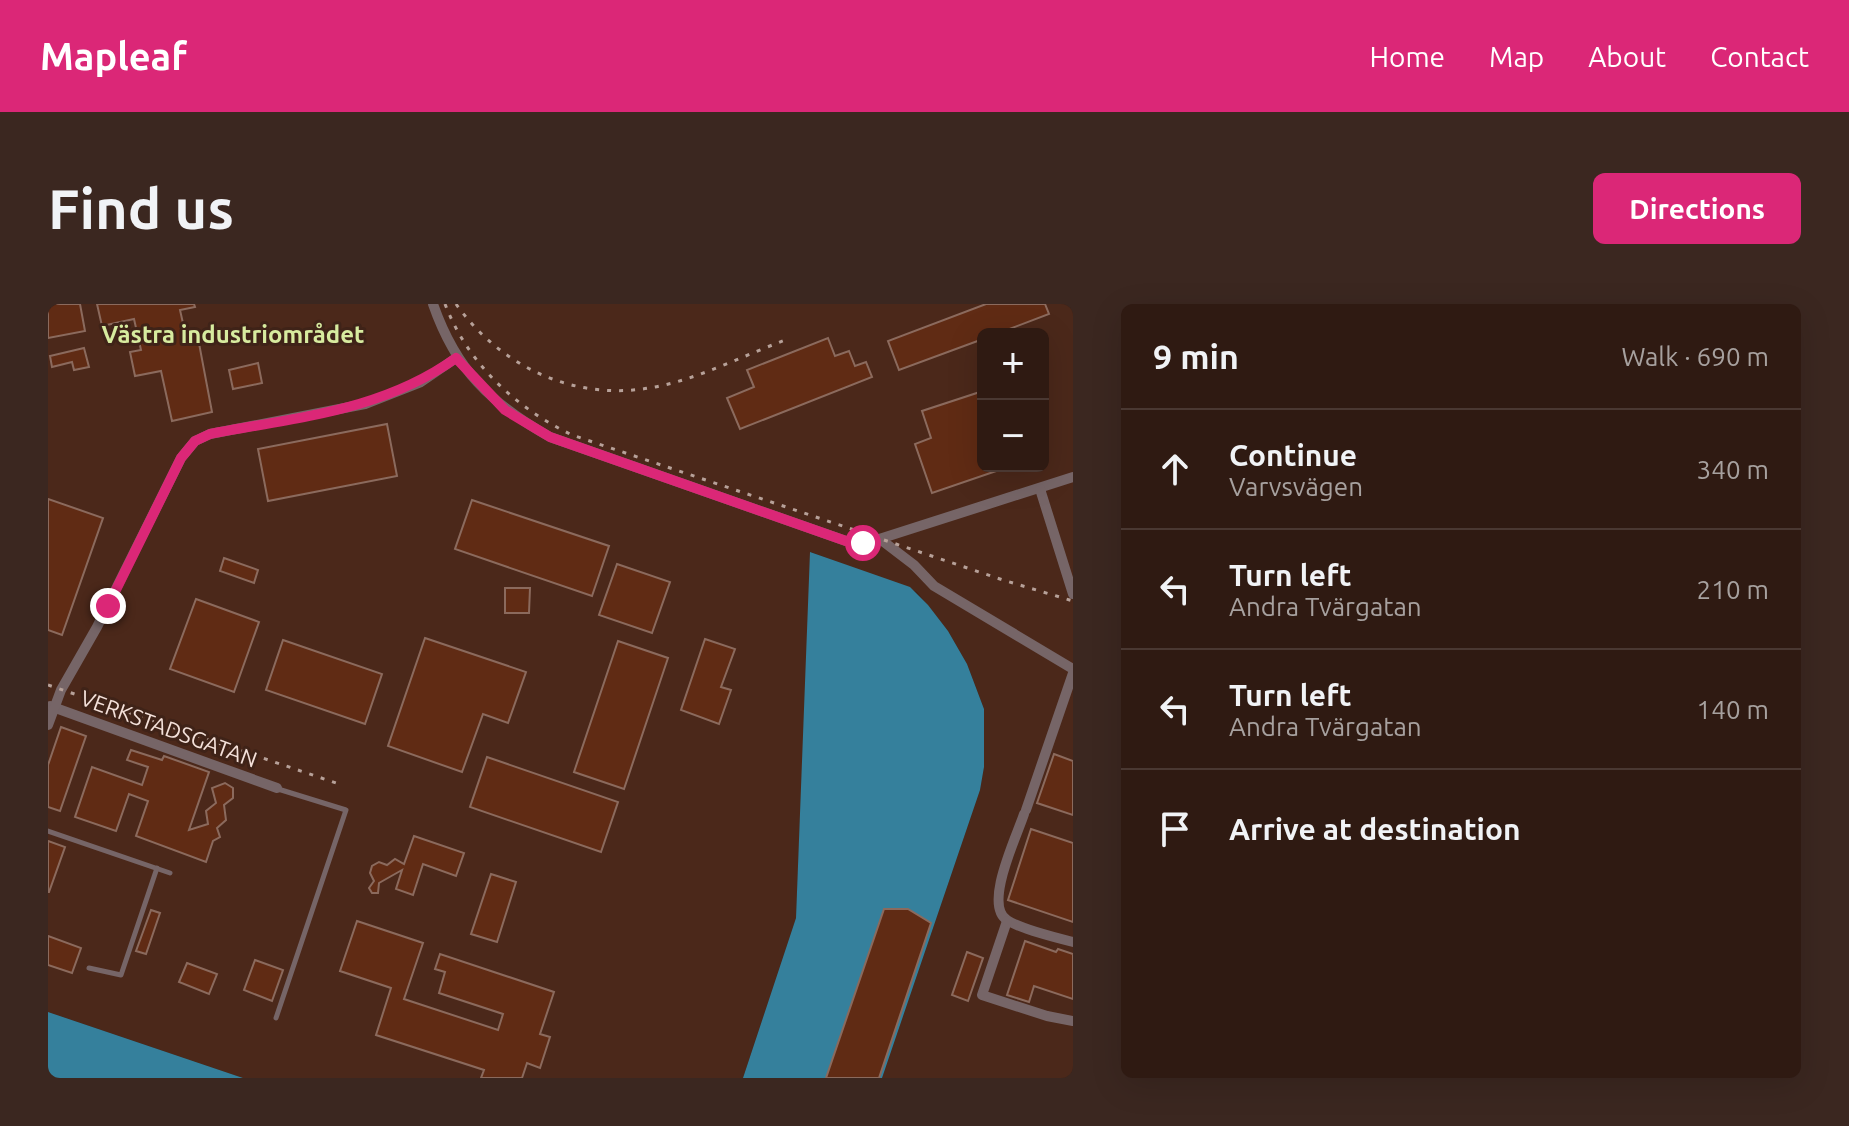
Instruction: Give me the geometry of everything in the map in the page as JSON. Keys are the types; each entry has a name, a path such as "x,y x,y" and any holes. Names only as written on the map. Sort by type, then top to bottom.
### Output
{"street":[{"path":"433,304 456,358 505,410 550,437 846,541 863,543 880,539 1073,477"},
{"path":"48,725 51,706 181,458 195,441 210,434 365,404 421,382 456,358"},
{"path":"1040,489 1073,594"},
{"path":"880,539 914,565 934,586 1073,671 997,897 998,911 1007,921 1073,942"},
{"name":"VERKSTADSGATAN","path":"51,706 277,788"},
{"path":"1007,921 982,995 1073,1021"}],"lane":[{"path":"276,1018 346,810 277,788"},
{"path":"48,831 170,873"},
{"path":"89,968 121,975 157,868"}],"shaded area":[{"path":"48,304 1073,304 1073,1078 882,1078 980,790 984,767 984,709 967,664 948,631 917,592 811,552 796,918 743,1078 243,1078 48,1012"}],"water":[{"path":"810,552 910,587 948,631 967,664 984,709 984,767 980,790 882,1078 743,1078 796,918"},
{"path":"48,1012 243,1078 48,1078"}],"building":[{"path":"48,304 80,304 85,331 48,338"},
{"path":"97,304 194,304 195,307 180,310 187,341 198,338 212,412 172,421 161,371 135,376 130,352 141,350 134,319 102,326"},
{"path":"986,304 1045,304 1049,314 1012,328 977,328 977,341 899,370 888,341"},
{"path":"828,338 835,356 849,351 855,366 866,362 872,377 740,429 727,398 754,387 747,370"},
{"path":"84,348 89,367 74,370 72,362 52,367 50,356"},
{"path":"258,363 262,383 233,389 229,370"},
{"path":"977,393 977,472 993,472 932,493 915,444 931,438 922,411"},
{"path":"387,424 397,476 268,501 258,449"},
{"path":"48,499 103,518 62,635 48,630"},
{"path":"472,500 609,546 592,596 455,549"},
{"path":"224,558 258,570 254,583 220,571"},
{"path":"617,564 670,582 652,633 599,615"},
{"path":"505,588 530,588 529,613 505,613"},
{"path":"196,599 259,622 234,692 170,669"},
{"path":"425,638 526,672 508,723 483,714 462,772 388,746"},
{"path":"705,639 735,649 721,687 731,690 719,724 681,710"},
{"path":"283,640 382,674 365,724 266,690"},
{"path":"618,641 668,658 624,789 574,772"},
{"path":"61,727 86,736 60,811 48,807 48,765"},
{"path":"131,750 162,760 164,756 209,772 189,830 208,824 206,811 216,803 212,788 225,783 233,788 233,798 224,805 226,820 217,828 220,837 213,841 206,862 136,836 148,801 129,794 116,831 75,817 92,767 142,785 148,767 127,760"},
{"path":"1054,754 1073,761 1073,815 1037,803"},
{"path":"487,757 618,802 601,852 470,807"},
{"path":"1031,829 1073,843 1073,922 1008,900"},
{"path":"414,836 464,853 456,876 423,864 413,895 396,889 402,870 379,883 378,893 372,893 369,888 374,881 370,873 372,866 379,862 387,865 395,859 404,864"},
{"path":"48,841 65,847 49,892 48,892"},
{"path":"491,874 516,882 497,942 471,934"},
{"path":"884,909 908,909 931,923 879,1078 826,1078"},
{"path":"151,910 160,913 146,954 136,951"},
{"path":"357,921 423,943 404,999 498,1030 503,1014 439,993 445,972 435,969 440,954 554,992 540,1034 550,1037 540,1068 527,1063 522,1078 481,1078 484,1070 376,1035 391,988 340,971"},
{"path":"48,936 81,948 72,973 48,965"},
{"path":"1025,941 1056,952 1058,949 1073,954 1073,999 1034,986 1029,1002 1007,995"},
{"path":"967,952 983,958 968,1001 952,995"},
{"path":"255,960 283,970 272,1001 244,990"},
{"path":"187,963 217,974 209,994 179,982"}],"railway":[{"path":"445,304 467,346 496,382 532,412 572,435 1073,601"},
{"path":"456,304 474,326 516,361 540,374 593,389 621,391 666,385 702,374 788,339"},
{"path":"48,685 339,784"}],"district":[{"name":"Västra industriområdet","path":"233,334"}],"route":[{"path":"108,606 181,458 195,441 210,434 365,404 421,382 456,358 505,410 550,437 846,541 863,543"}]}
